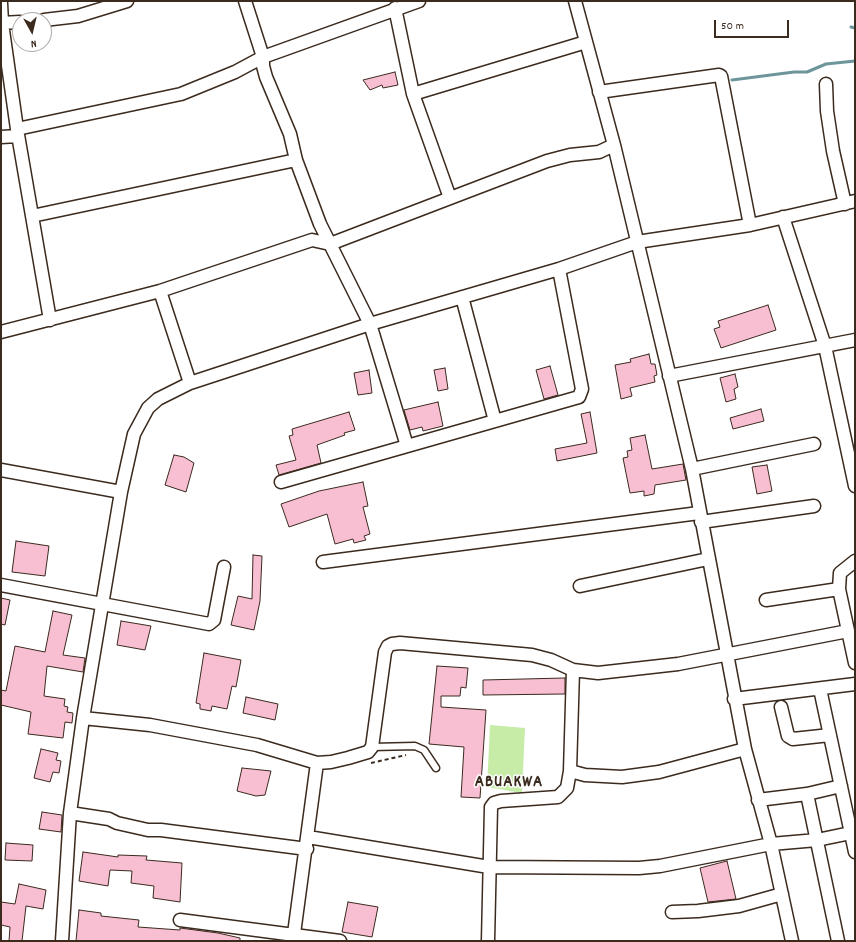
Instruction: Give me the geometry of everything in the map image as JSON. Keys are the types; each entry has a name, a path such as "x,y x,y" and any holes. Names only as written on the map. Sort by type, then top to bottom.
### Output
{"street":[{"path":"52,19 78,16 110,4 127,1"},
{"path":"245,1 263,57 263,66 266,77 290,134 296,160 320,224 370,324 407,446"},
{"path":"1,137 181,94 235,72 263,57 395,8 419,1"},
{"path":"575,1 614,145 692,469 734,699 758,800 771,844 792,941"},
{"path":"1,4 2,23 18,132 50,320"},
{"path":"395,8 413,94 450,198"},
{"path":"2,23 12,22"},
{"path":"413,94 586,42"},
{"path":"599,92 718,75 721,76 750,225"},
{"path":"62,941 70,813 83,718 121,492 134,434 140,420 148,408 158,399 190,383 370,324 560,269 637,242 750,225 850,202 830,135 826,84"},
{"path":"1,332 160,291 312,240 330,244 547,161 570,154 599,152 614,145"},
{"path":"32,216 296,160"},
{"path":"783,217 824,346 855,486"},
{"path":"281,482 574,399 581,394 582,389 560,269"},
{"path":"160,291 190,383"},
{"path":"462,297 495,421"},
{"path":"669,376 855,340"},
{"path":"692,469 814,444"},
{"path":"1,470 121,492"},
{"path":"323,562 814,506"},
{"path":"580,586 708,559"},
{"path":"855,561 840,573 838,588 855,663"},
{"path":"1,585 209,624 214,620 224,568"},
{"path":"766,600 838,588"},
{"path":"83,718 150,724 208,735 257,745 317,763 348,758 368,752 372,747 385,652 388,646 400,642 532,654 552,660 573,670 598,673 678,664 848,631"},
{"path":"488,941 491,807 494,803 501,800 558,797 567,788 570,771 573,670"},
{"path":"734,699 855,684"},
{"path":"820,689 841,786 853,832 855,852"},
{"path":"781,708 788,736 793,738 830,735"},
{"path":"570,771 585,775 622,778 659,772 745,749"},
{"path":"294,938 317,763"},
{"path":"758,800 807,794 841,786"},
{"path":"807,794 838,941"},
{"path":"70,813 109,819 117,823 148,830 307,843 489,868 639,868 660,866 771,844 817,840 853,832"},
{"path":"672,912 698,911 739,906 782,894"},
{"path":"180,920 294,938 340,941"}],"lane":[{"path":"372,747 414,746 424,750 436,768"}],"green space":[{"path":"490,725 525,728 522,793 487,787"}],"building":[{"path":"395,72 398,85 383,88 382,85 370,90 363,80"},
{"path":"768,305 776,330 721,348 714,329 720,327 718,321"},
{"path":"649,354 651,364 655,364 657,375 654,376 655,382 630,388 632,396 621,399 615,365 631,362 630,359"},
{"path":"550,366 558,395 544,399 536,370"},
{"path":"445,368 448,389 438,391 434,370"},
{"path":"369,370 372,393 358,395 354,373"},
{"path":"735,374 738,387 734,389 736,399 726,402 720,378"},
{"path":"438,402 443,426 423,431 422,427 410,430 404,410"},
{"path":"761,409 764,421 733,429 730,418"},
{"path":"349,412 355,430 344,433 345,435 317,445 321,463 279,475 276,465 296,460 289,436 293,435 292,429"},
{"path":"590,412 597,453 557,461 555,449 587,443 581,414"},
{"path":"645,435 652,469 683,464 686,480 655,485 654,494 644,496 644,491 630,493 623,458 628,457 627,451 632,450 630,438"},
{"path":"174,455 184,457 194,463 186,492 165,485"},
{"path":"767,465 772,491 757,494 752,467"},
{"path":"363,482 368,506 363,507 370,534 364,536 366,540 354,543 353,539 335,544 327,514 289,527 281,504 319,491"},
{"path":"16,541 49,546 45,576 12,572"},
{"path":"253,555 262,556 260,601 254,630 231,625 238,596 252,599"},
{"path":"1,598 10,600 5,625 1,624"},
{"path":"53,611 72,615 63,655 85,658 83,672 47,666 44,696 65,699 64,706 68,707 67,712 73,713 72,723 65,722 63,738 28,734 31,712 1,705 1,690 6,691 15,646 45,652"},
{"path":"121,621 151,626 145,650 117,645"},
{"path":"204,653 241,660 236,687 232,686 227,709 212,706 211,711 200,709 200,704 196,703"},
{"path":"437,666 468,668 466,688 461,687 460,696 441,696 441,707 486,710 480,798 461,797 464,747 429,744"},
{"path":"565,678 565,694 483,695 483,680"},
{"path":"246,697 278,704 275,720 243,713"},
{"path":"41,749 58,753 56,760 61,761 59,773 53,772 50,782 34,778"},
{"path":"242,768 271,771 265,795 256,796 237,791"},
{"path":"42,812 62,815 61,832 39,829"},
{"path":"6,843 33,845 32,861 5,860"},
{"path":"83,852 118,857 118,855 147,856 146,860 182,863 180,902 153,898 154,886 131,883 132,871 110,870 108,886 79,881"},
{"path":"727,861 736,899 708,902 700,868"},
{"path":"19,884 46,890 43,909 26,906 22,941 9,941 10,927 1,925 1,902 15,904"},
{"path":"348,902 378,907 372,937 342,932"},
{"path":"79,910 101,913 101,916 139,920 138,927 180,930 180,928 218,933 240,938 240,941 76,941"}],"waterway":[{"path":"851,27 855,28"},
{"path":"732,80 794,72 807,72 826,64 855,61"}],"district":[{"name":"ABUAKWA","path":"509,784"}]}
